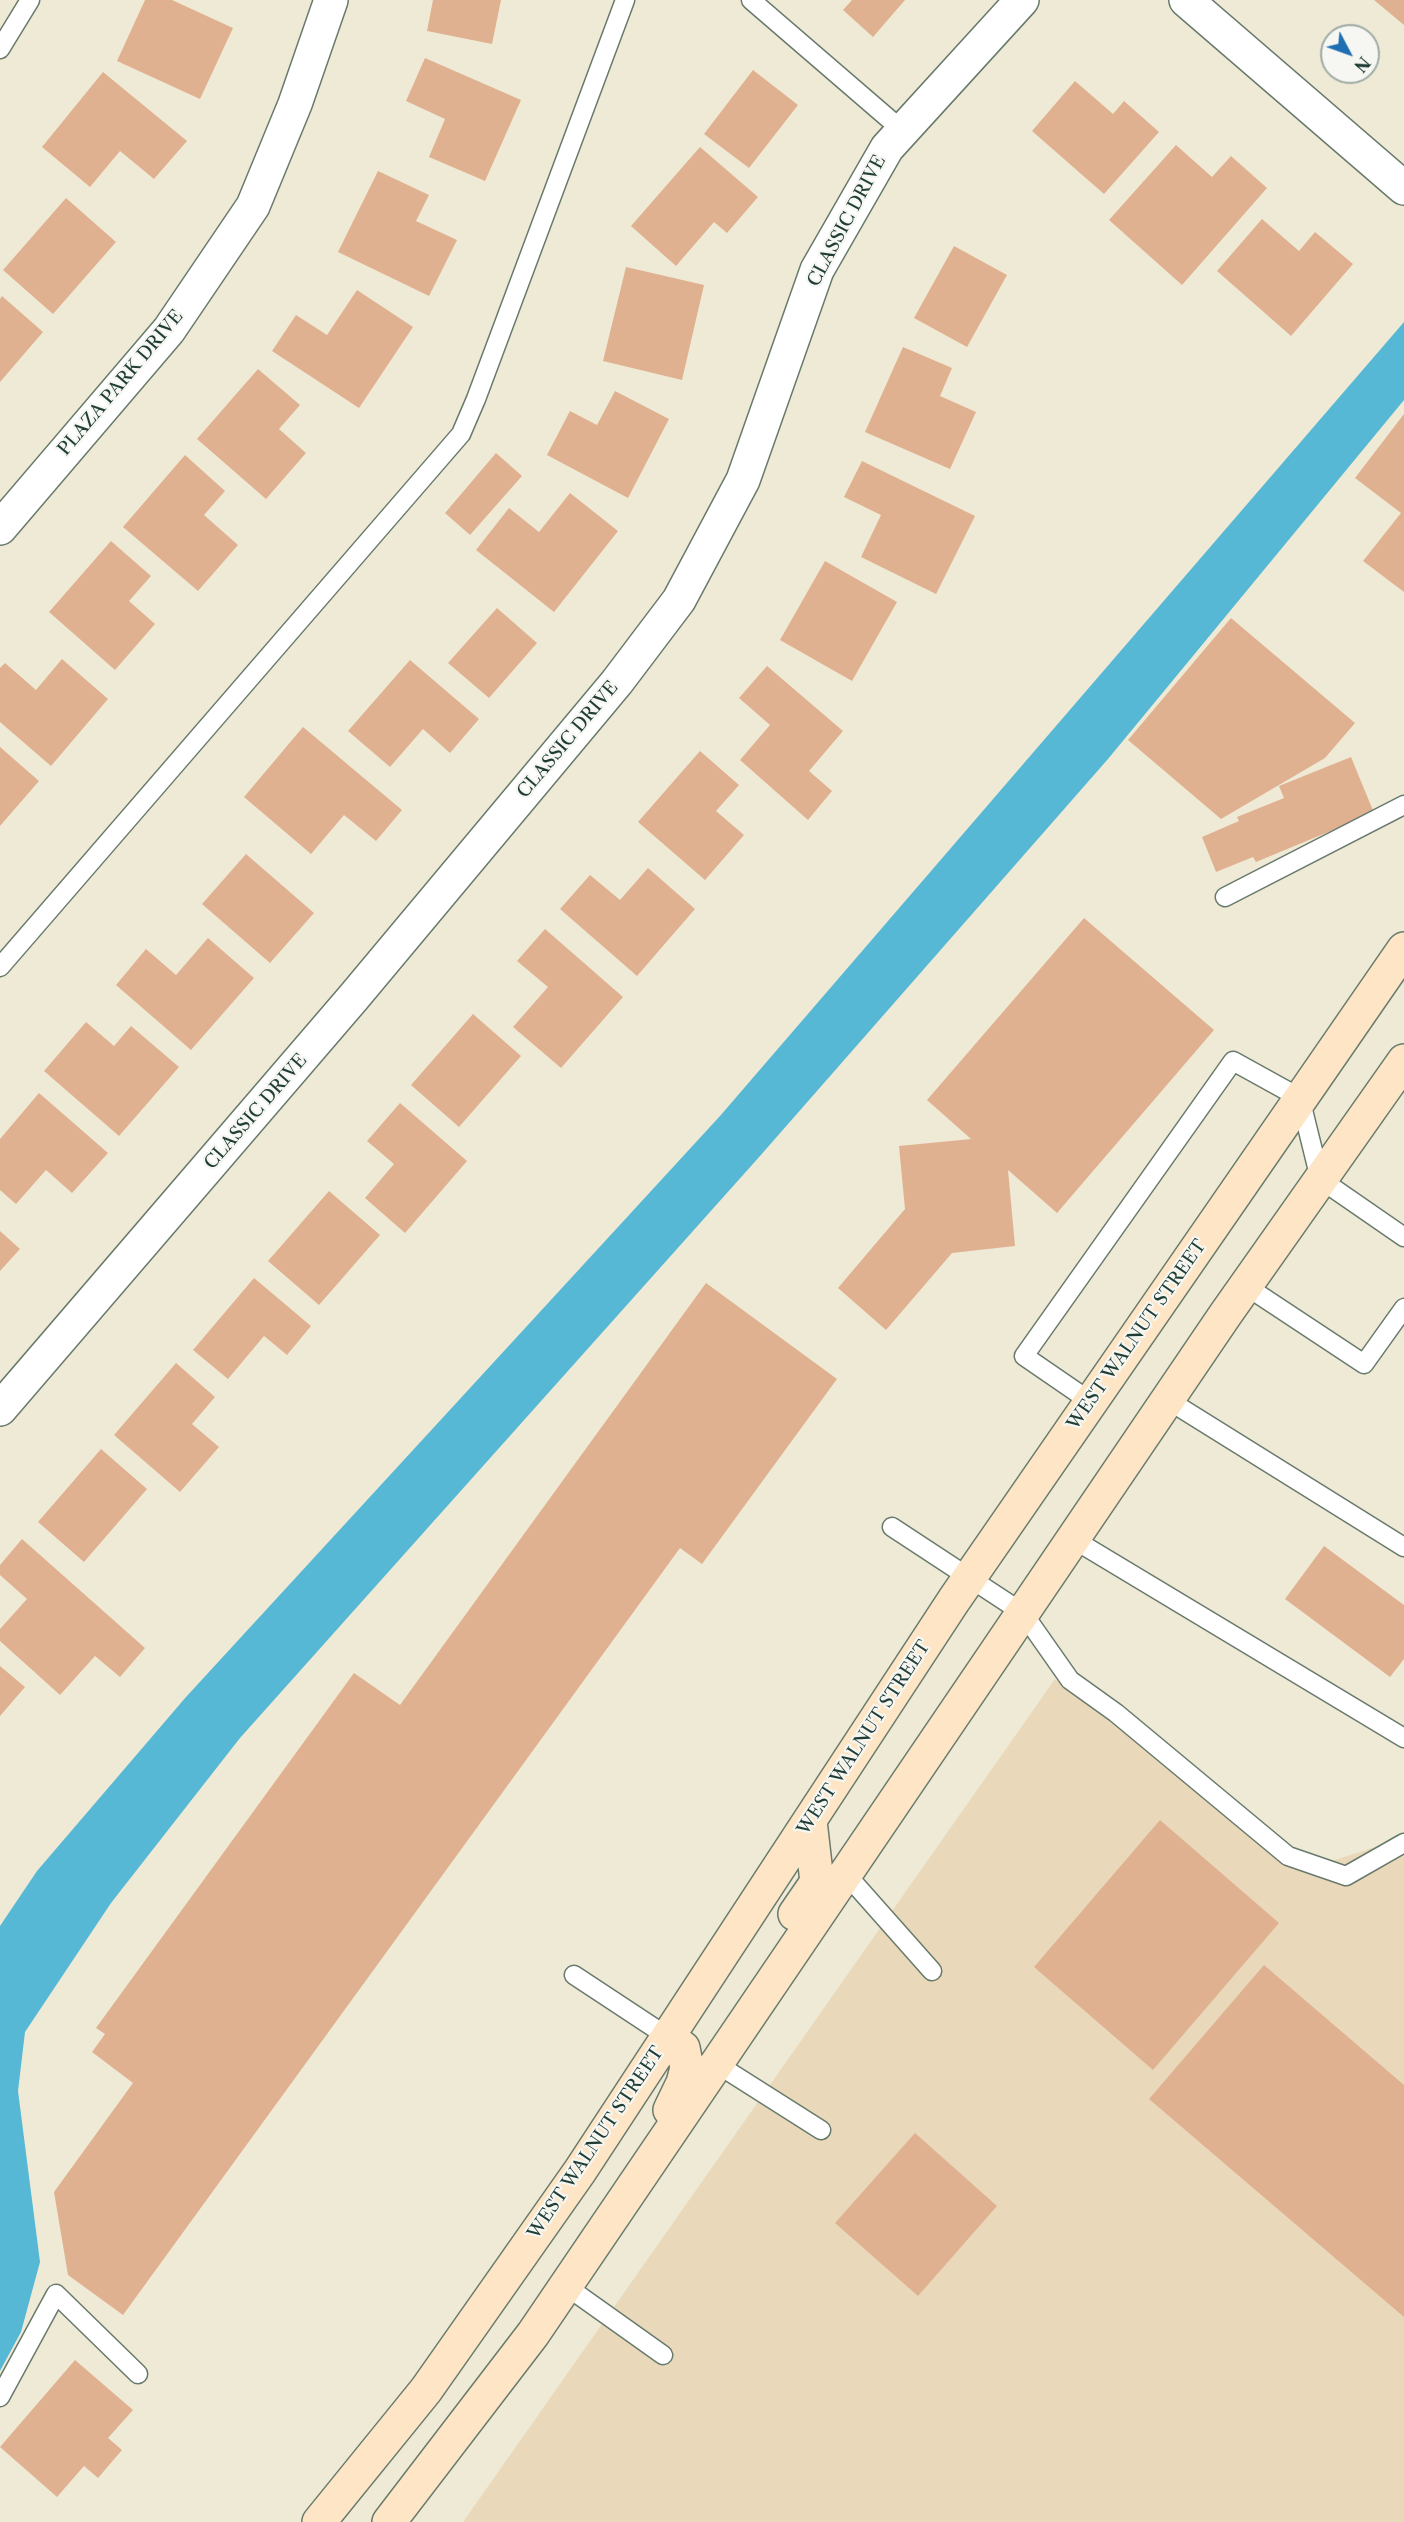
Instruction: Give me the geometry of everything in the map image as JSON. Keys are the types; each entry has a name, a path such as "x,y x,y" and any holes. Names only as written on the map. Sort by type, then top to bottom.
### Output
{"main road":[{"name":"WEST WALNUT STREET","path":"319,2522 426,2390 580,2171 969,1579 1404,949"},
{"path":"389,2522 534,2334 1073,1539 1320,1179 1404,1061"},
{"path":"717,2064 724,2030 747,1985 817,1882 810,1821"},
{"path":"572,2277 617,2188 668,2115 683,2083 687,2068 683,2048 668,2037"}],"street":[{"name":"PLAZA PARK DRIVE","path":"0,528 169,330 253,206 295,104 331,0"},
{"name":"CLASSIC DRIVE","path":"0,1409 353,998 617,682 679,600 743,480 816,270 887,148 1022,0"},
{"path":"1186,0 1404,188"}],"lane":[{"path":"0,49 30,0"},
{"path":"0,967 461,434 626,0"},
{"path":"751,0 903,130"},
{"path":"1225,897 1404,805"},
{"path":"1091,1402 1024,1356 1233,1061 1300,1098 1320,1179 1404,1237"},
{"path":"1246,1286 1364,1364 1404,1308"},
{"path":"1168,1401 1404,1547"},
{"path":"892,1527 1023,1613 1070,1680 1116,1713 1287,1856 1346,1876 1404,1843"},
{"path":"1073,1539 1404,1738"},
{"path":"846,1874 932,1971"},
{"path":"574,1975 668,2037"},
{"path":"717,2064 821,2130"},
{"path":"572,2277 663,2355"},
{"path":"0,2397 56,2294 138,2374"}],"shaded area":[{"path":"1055,1679 1306,1869 1404,1838 1404,2522 463,2522"}],"water":[{"path":"1404,322 1404,400 1108,759 760,1156 240,1738 111,1903 25,2032 18,2091 40,2262 21,2332 0,2371 0,1926 37,1871 186,1697 720,1116"}],"building":[{"path":"145,0 172,0 233,28 200,99 117,61"},
{"path":"433,0 501,0 492,44 427,31"},
{"path":"852,0 905,0 873,37 843,10"},
{"path":"1374,0 1404,0 1404,25"},
{"path":"425,58 521,100 485,181 429,157 445,119 406,101"},
{"path":"753,70 798,105 749,168 704,134"},
{"path":"103,72 187,141 154,179 120,151 90,187 42,147"},
{"path":"1075,81 1113,114 1124,101 1159,132 1104,194 1032,131"},
{"path":"1176,145 1212,177 1231,156 1267,188 1182,285 1109,220"},
{"path":"700,147 758,197 727,233 714,222 676,266 631,226"},
{"path":"378,171 429,195 416,221 457,240 429,296 338,252"},
{"path":"66,198 116,242 53,314 3,270"},
{"path":"1262,219 1299,251 1315,232 1353,264 1291,336 1217,271"},
{"path":"954,246 1007,275 967,347 914,318"},
{"path":"626,267 704,285 682,380 603,361"},
{"path":"357,290 413,327 359,408 272,351 296,315 327,335"},
{"path":"2,296 43,332 0,382 0,299"},
{"path":"903,347 952,368 940,396 976,412 950,469 865,432"},
{"path":"258,369 300,405 279,429 306,453 266,499 197,439"},
{"path":"615,391 669,419 628,498 547,455 570,411 597,425"},
{"path":"1404,414 1404,592 1363,561 1401,513 1355,478"},
{"path":"496,453 522,476 470,535 445,513"},
{"path":"185,455 225,491 204,515 238,545 198,591 123,527"},
{"path":"862,461 975,516 936,594 861,557 881,515 844,497"},
{"path":"570,493 618,531 554,612 476,550 509,508 539,532"},
{"path":"111,541 151,576 129,601 155,624 115,670 49,612"},
{"path":"825,561 897,602 852,681 780,640"},
{"path":"497,608 537,643 489,698 448,663"},
{"path":"1231,618 1355,723 1325,758 1221,819 1128,740"},
{"path":"62,659 108,699 51,766 0,722 0,668 5,663 36,690"},
{"path":"410,660 479,719 450,753 423,729 390,767 348,731"},
{"path":"767,666 843,731 809,771 832,791 808,820 740,760 770,725 739,698"},
{"path":"303,727 402,810 376,841 344,815 311,854 244,797"},
{"path":"0,747 39,781 0,826"},
{"path":"700,751 739,785 716,811 744,835 705,880 638,822"},
{"path":"1351,757 1374,813 1256,862 1253,857 1216,872 1202,837 1239,821 1237,817 1284,798 1279,786"},
{"path":"246,854 314,913 270,963 202,904"},
{"path":"648,868 695,909 637,976 560,909 590,875 620,900"},
{"path":"1084,918 1214,1030 1057,1213 1008,1170 1015,1246 952,1253 886,1330 838,1288 905,1209 899,1146 971,1139 927,1100"},
{"path":"545,929 623,997 561,1068 513,1027 548,987 517,961"},
{"path":"208,938 254,978 191,1050 116,985 146,949 176,975"},
{"path":"473,1014 521,1056 459,1127 411,1085"},
{"path":"86,1022 114,1046 131,1026 179,1067 119,1136 44,1071"},
{"path":"39,1093 108,1153 72,1193 46,1170 16,1204 0,1190 0,1139"},
{"path":"400,1103 467,1161 405,1233 365,1198 394,1164 367,1141"},
{"path":"329,1191 380,1235 319,1305 268,1261"},
{"path":"0,1231 20,1249 0,1271"},
{"path":"254,1278 311,1326 287,1355 264,1336 228,1379 193,1350"},
{"path":"706,1283 837,1379 702,1564 680,1548 123,2315 68,2275 54,2192 133,2083 92,2052 105,2034 96,2028 354,1673 400,1705"},
{"path":"176,1363 215,1397 192,1424 219,1447 180,1492 114,1435"},
{"path":"101,1449 147,1489 84,1562 38,1522"},
{"path":"22,1539 145,1648 120,1677 95,1656 60,1695 0,1641 0,1629 27,1599 0,1575 0,1565"},
{"path":"1324,1546 1404,1605 1404,1659 1390,1677 1285,1599"},
{"path":"0,1666 25,1687 0,1716"},
{"path":"1160,1820 1279,1923 1153,2070 1034,1967"},
{"path":"1264,1965 1404,2085 1404,2317 1149,2099"},
{"path":"915,2133 997,2206 918,2296 835,2223"},
{"path":"75,2360 133,2410 108,2438 122,2450 98,2478 84,2466 57,2497 0,2447"}]}
